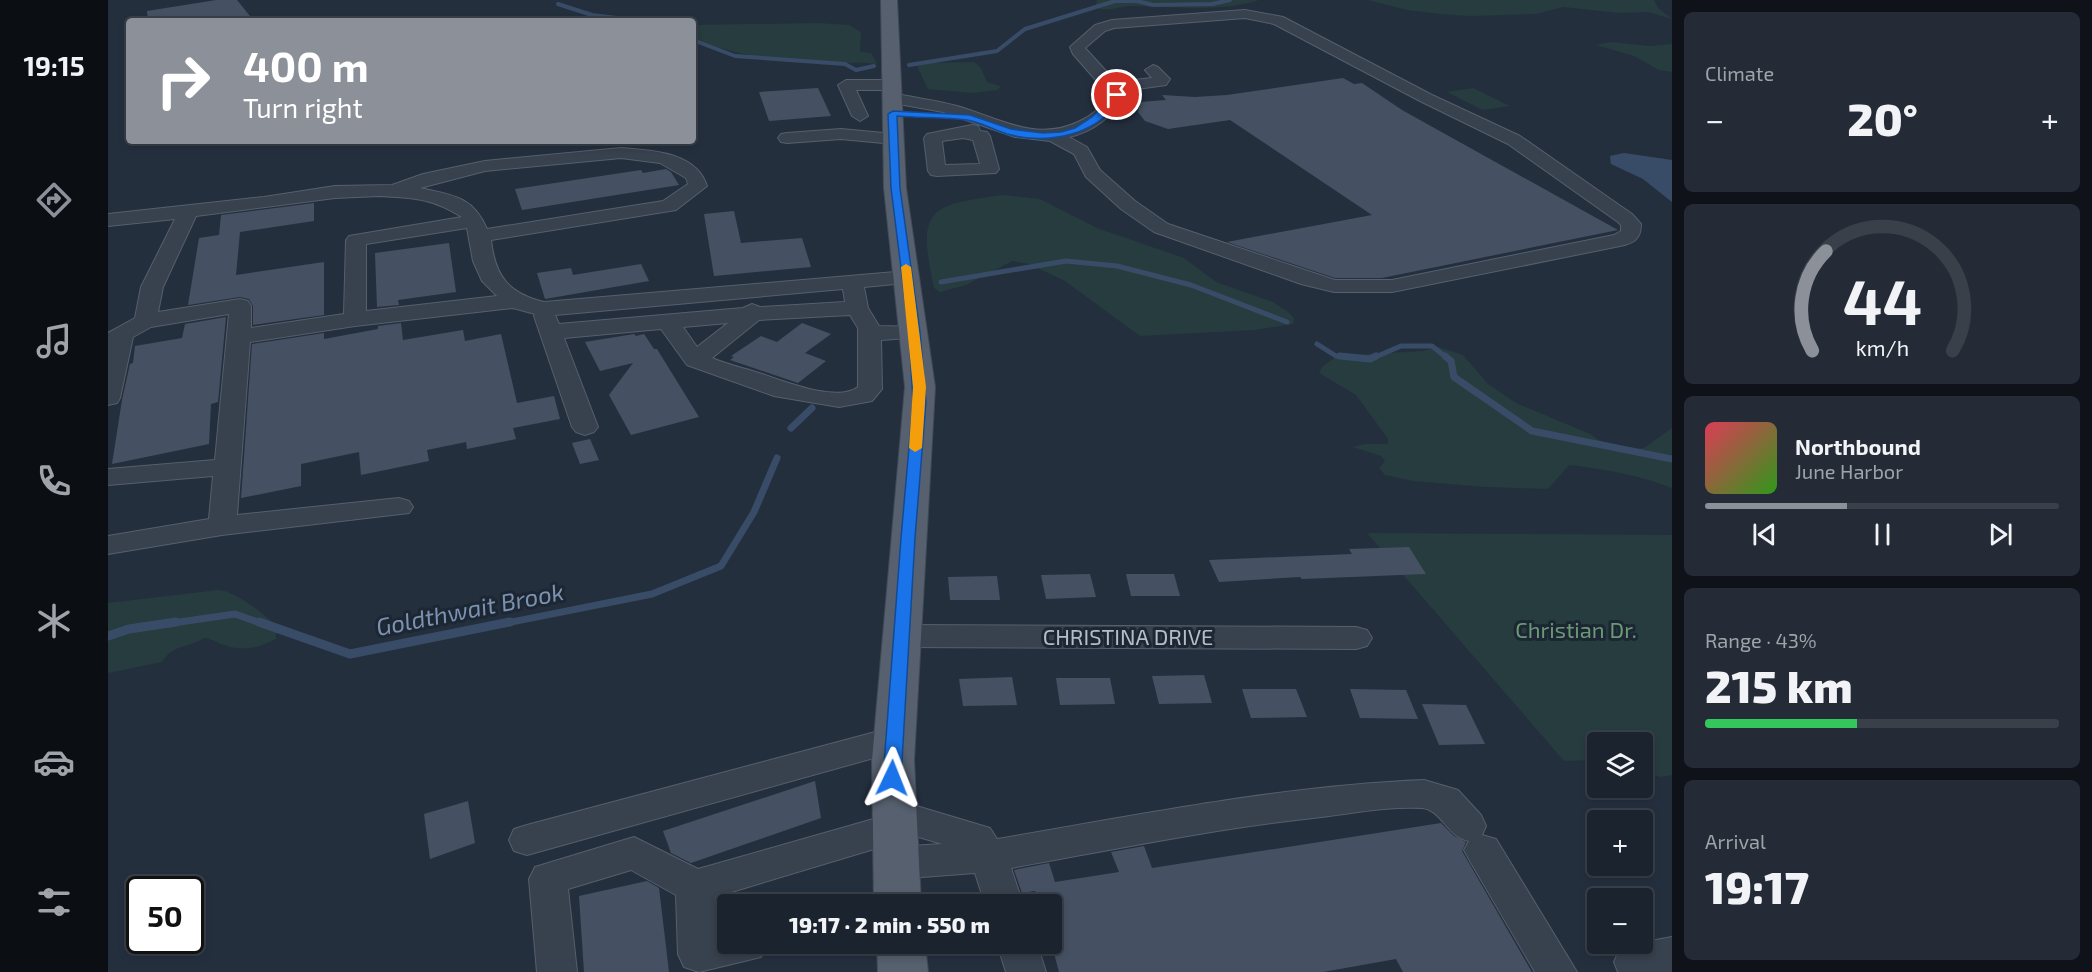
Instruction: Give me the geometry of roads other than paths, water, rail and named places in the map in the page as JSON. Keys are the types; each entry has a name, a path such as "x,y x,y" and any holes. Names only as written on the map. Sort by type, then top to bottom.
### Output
{"main road":[{"path":"890,0 886,110 914,332 920,402 894,740 894,835 897,894"},
{"path":"902,954 903,972"}],"street":[{"path":"787,138 841,134 886,110 1026,135 1052,135 1078,130 1113,103 1117,95 1113,87 1078,51 1077,47 1100,28 1112,24 1234,15 1271,17 1426,98 1514,140 1625,218 1632,224 1631,234 1620,240 1431,279 1376,287 1334,286 1161,228 1128,205 1092,173 1081,151 1052,135"},
{"path":"1113,87 1160,82 1162,79 1153,70"},
{"path":"354,318 356,240 477,229 669,206 698,186 695,177 678,164 663,158 621,153 484,166 430,177 392,191"},
{"path":"108,220 188,212 335,192 419,193 448,200 471,214 477,229 483,261 493,281 514,302"},
{"path":"145,321 152,287 188,212"},
{"path":"551,332 667,321 852,282 907,277"},
{"path":"667,321 695,360 783,391 839,400 863,396 870,389 869,328 857,308 852,282"},
{"path":"239,337 354,318 514,302 543,309 751,303 857,308"},
{"path":"695,360 751,303"},
{"path":"108,398 115,339 145,321 240,306 222,526"},
{"path":"543,309 585,427"},
{"path":"869,333 914,332"},
{"path":"108,477 227,467"},
{"path":"108,545 222,526 399,507"},
{"name":"CHRISTINA DRIVE","path":"901,636 1356,638"},
{"path":"527,840 894,740"},
{"path":"894,835 988,856 1262,809 1377,796 1424,794 1445,800 1476,838 1557,972"},
{"path":"557,972 548,879 634,853 695,886 894,835 977,839 988,856 1001,894"},
{"path":"695,886 700,963 722,954"},
{"path":"1020,954 1026,972"},
{"path":"1641,972 1634,962 1672,955"}],"water":[{"path":"1624,153 1672,160 1672,202 1643,179 1611,164 1610,156"}],"waterway":[{"path":"909,65 997,51 1025,29 1115,1 1137,1 1153,5 1212,4 1230,0"},
{"path":"558,4 592,15 616,18"},
{"path":"696,41 735,56 845,64 856,70 874,66"},
{"name":"Goldthwait Brook","path":"941,282 1066,261 1117,266 1191,285 1287,322"},
{"name":"Goldthwait Brook","path":"1317,344 1336,356 1357,358"},
{"name":"Goldthwait Brook","path":"1373,358 1401,346 1432,346 1447,358"},
{"name":"Goldthwait Brook","path":"1340,356 1370,359 1376,356"},
{"name":"Goldthwait Brook","path":"1445,356 1451,361 1454,377 1532,431 1672,459"},
{"name":"Goldthwait Brook","path":"791,428 812,408"},
{"name":"Goldthwait Brook","path":"502,624 652,594 721,566 754,512 777,458"},
{"name":"Goldthwait Brook","path":"166,624 235,614 263,624"},
{"name":"Goldthwait Brook","path":"108,636 129,629 176,622"},
{"name":"Goldthwait Brook","path":"259,622 350,654 510,622"}],"park label":[{"name":"Christian Dr.","path":"1576,630"}]}
